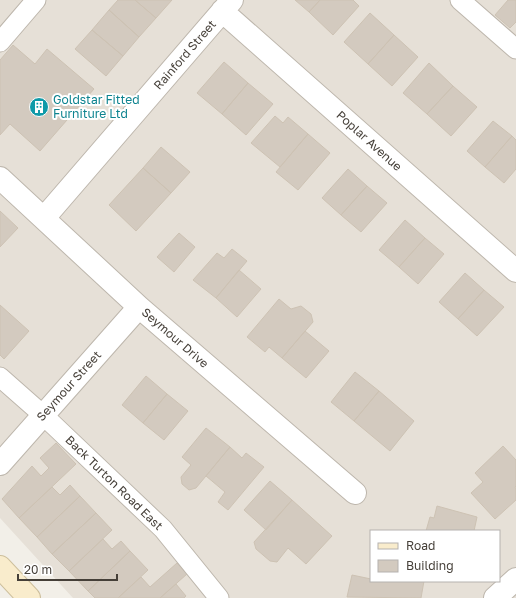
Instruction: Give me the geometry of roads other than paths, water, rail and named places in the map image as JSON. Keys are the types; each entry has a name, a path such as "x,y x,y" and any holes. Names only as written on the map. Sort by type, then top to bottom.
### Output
{"main road":[{"path":"0,567 29,598"}],"street":[{"name":"Rainford Street","path":"44,218 227,5"},
{"name":"Poplar Avenue","path":"227,5 516,271"},
{"name":"Seymour Drive","path":"0,178 139,307 356,493"},
{"name":"Seymour Street","path":"0,464 139,307"},
{"path":"495,598 516,579"}],"lane":[{"path":"0,42 36,0"},
{"path":"460,0 516,49"},
{"name":"Back Turton Road East","path":"0,377 43,415 163,529 219,598"}],"place":[{"name":"Goldstar Fitted Furniture Ltd","path":"39,107"}]}
